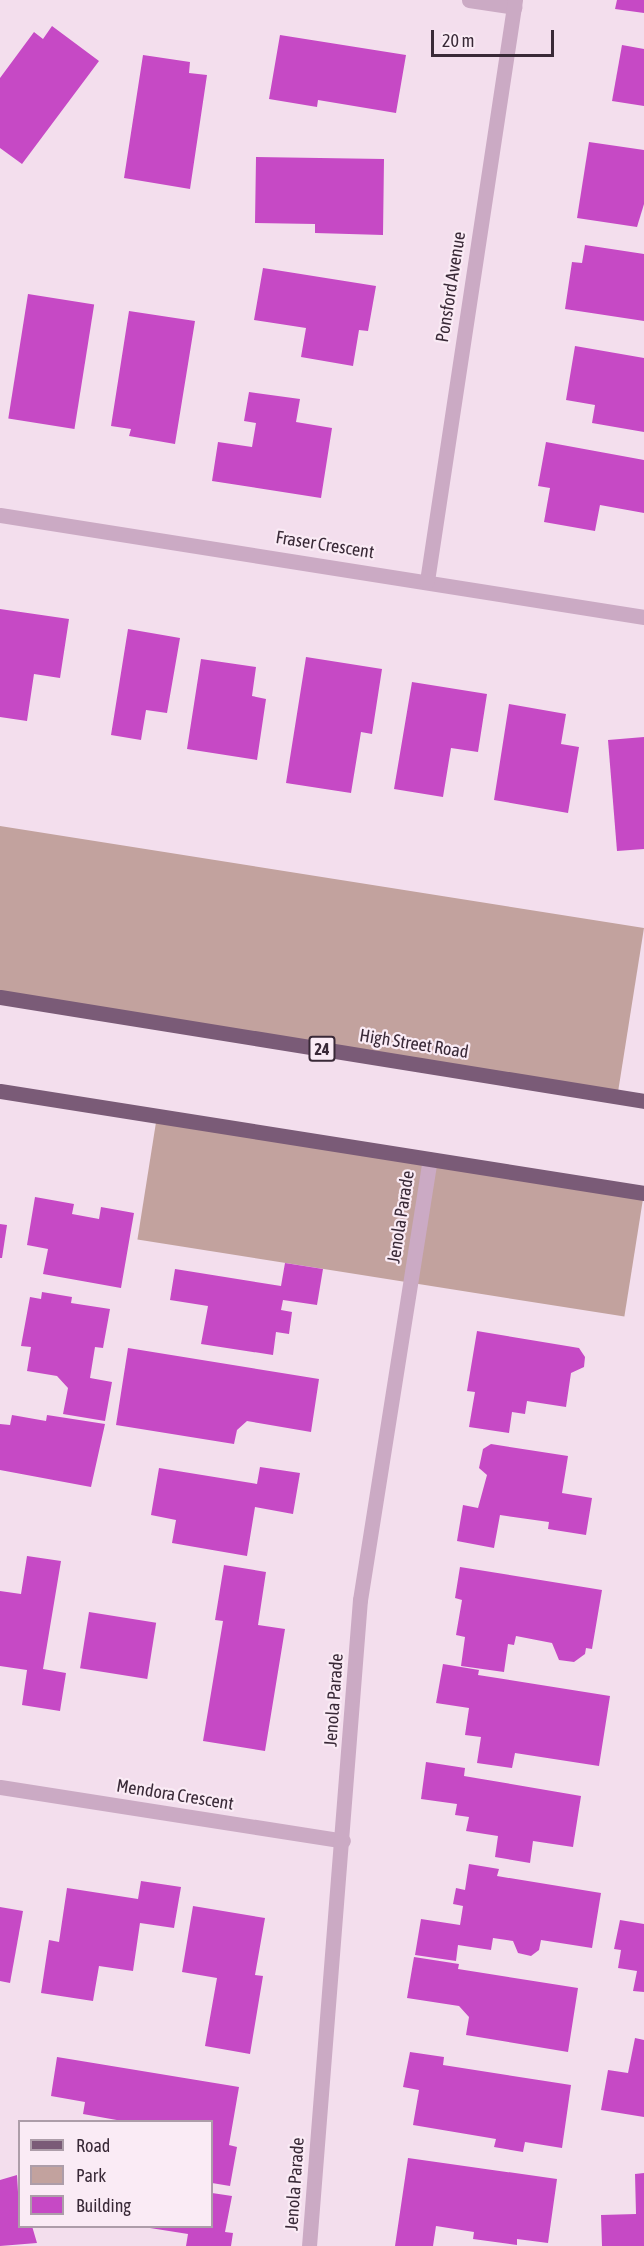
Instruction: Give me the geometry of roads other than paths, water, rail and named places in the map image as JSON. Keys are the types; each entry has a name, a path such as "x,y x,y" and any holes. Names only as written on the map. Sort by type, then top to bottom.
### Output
{"main road":[{"name":"High Street Road","path":"0,997 644,1101"},
{"path":"0,1091 644,1193"}],"street":[{"path":"469,0 514,4"},
{"name":"Ponsford Avenue","path":"427,581 514,4"},
{"name":"Fraser Crescent","path":"0,514 644,617"},
{"name":"Jenola Parade","path":"309,2246 367,1545 430,1160"},
{"name":"Mendora Crescent","path":"0,1787 343,1841"}]}
